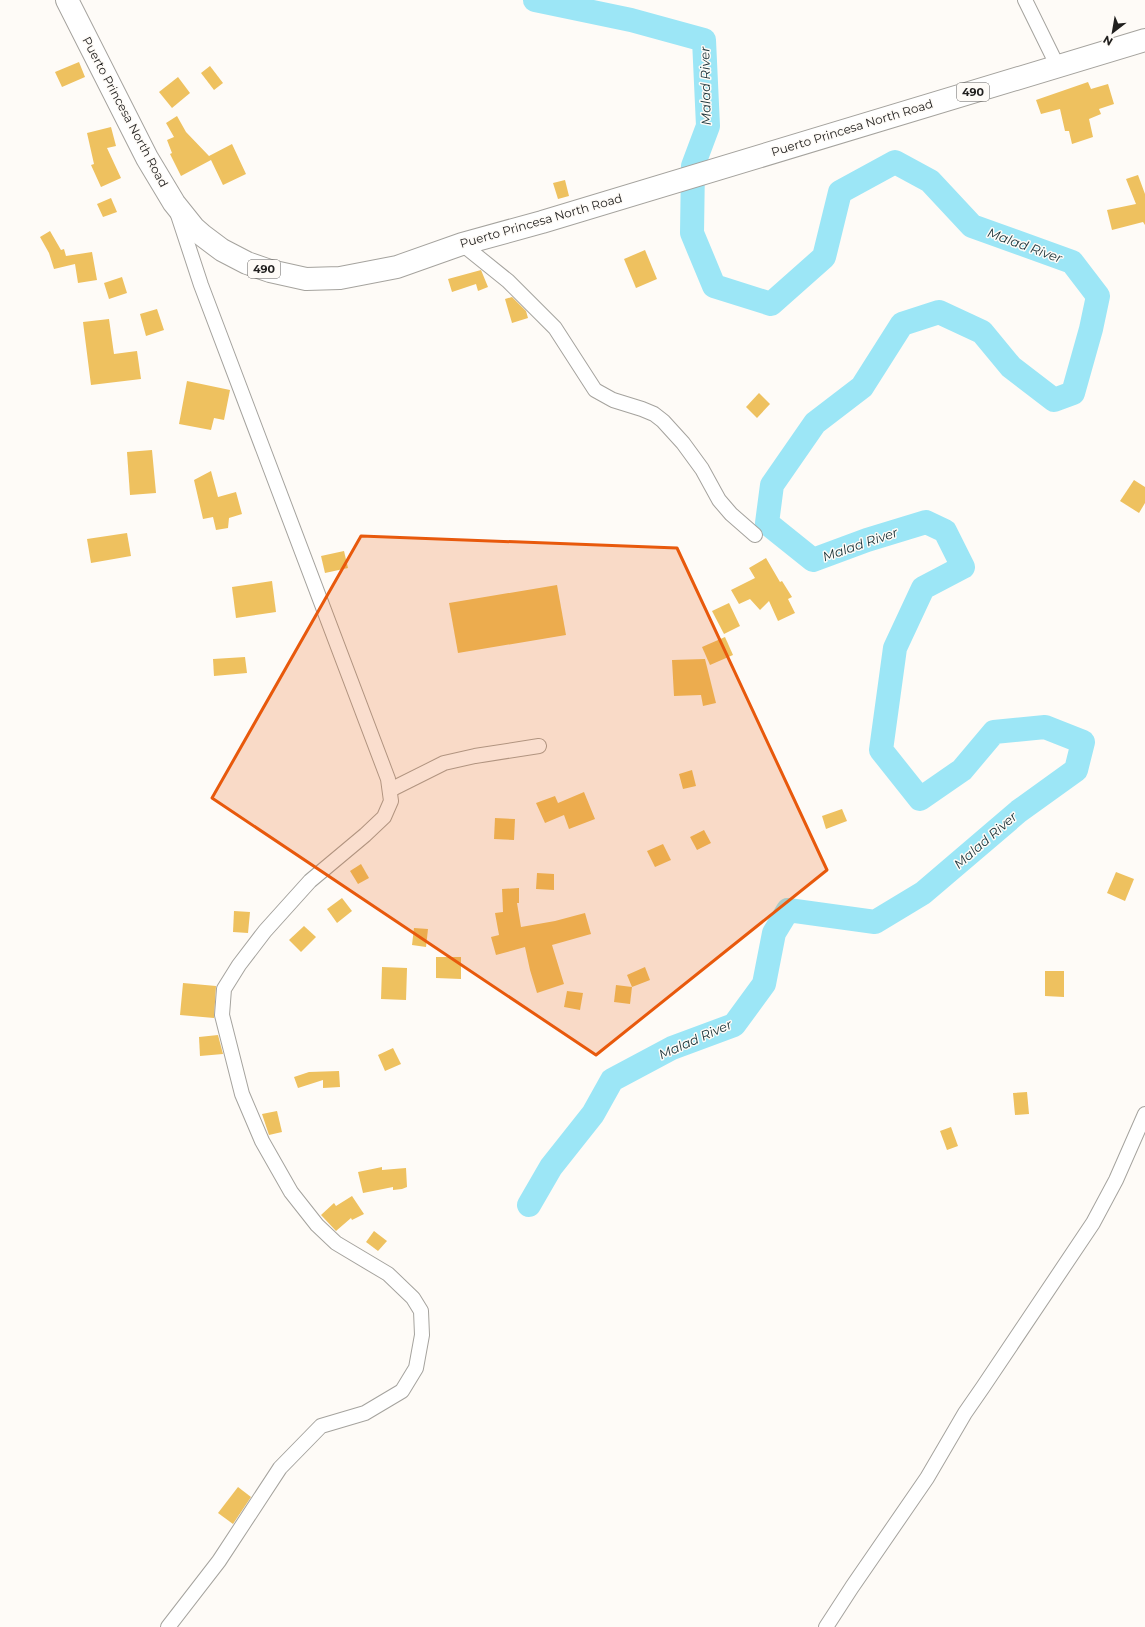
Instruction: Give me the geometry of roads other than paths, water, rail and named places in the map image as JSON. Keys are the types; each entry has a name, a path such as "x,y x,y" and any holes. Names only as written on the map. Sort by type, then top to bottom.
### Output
{"main road":[{"name":"Puerto Princesa North Road","path":"67,0 147,158 174,203 194,228 222,250 247,263 270,271 306,279 340,278 397,267 462,244 597,205 1145,40"}],"street":[{"path":"1025,0 1058,67"},
{"path":"168,1627 219,1561 280,1468 321,1426 365,1413 402,1391 416,1368 422,1335 421,1311 413,1298 388,1274 336,1243 317,1226 291,1192 262,1141 242,1094 222,1015 224,989 239,965 265,931 310,881 384,817 391,801 388,779 201,285 174,203"},
{"path":"462,244 508,281 555,328 595,390 614,400 654,414 663,421 683,443 702,469 719,500 731,514 755,535"},
{"path":"390,790 444,763 475,756 539,746"},
{"path":"826,1627 927,1478 965,1413 1093,1223 1116,1180 1145,1114"}],"waterway":[{"name":"Malad River","path":"529,1205 551,1167 593,1114 612,1080 672,1048 734,1025 764,984 774,933 788,910 875,922 923,893 1019,811 1076,770 1083,742 1045,727 994,732 962,770 920,799 881,750 895,648 923,588 963,567 945,531 926,522 867,540 813,560 767,523 772,485 815,423 862,387 902,324 939,312 982,332 1011,367 1054,400 1073,393 1091,329 1098,296 1072,262 972,226 930,181 895,162 840,192 824,257 771,304 714,286 692,233 693,166 708,126 704,40 631,20 535,0"}]}
